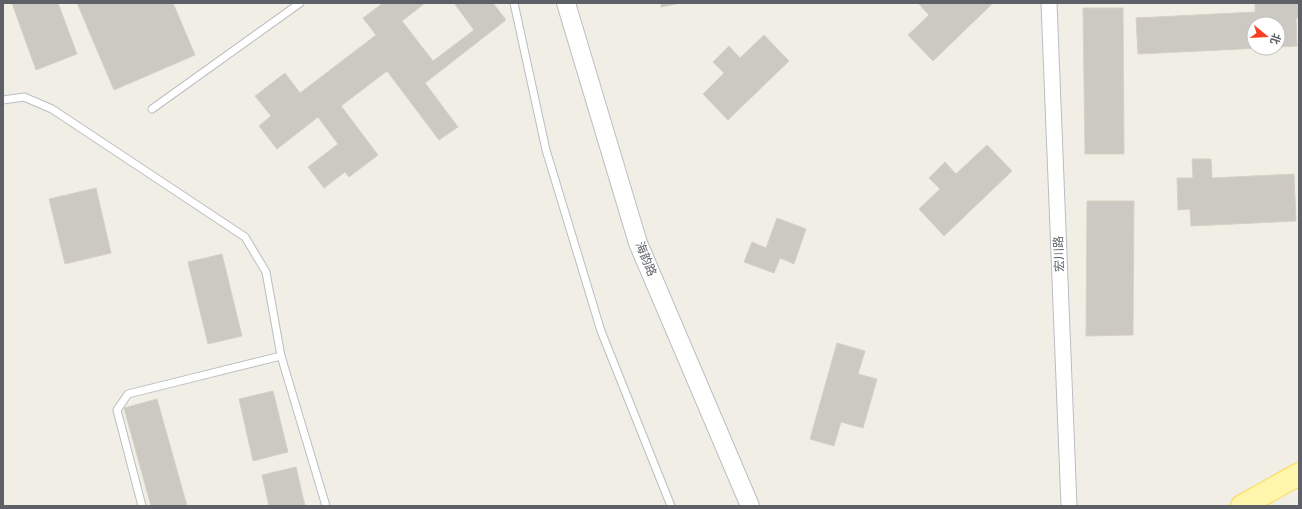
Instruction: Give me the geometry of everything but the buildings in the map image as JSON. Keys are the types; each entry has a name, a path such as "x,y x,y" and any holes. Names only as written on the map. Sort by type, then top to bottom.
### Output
{"main road":[{"path":"1242,506 1299,474"}],"street":[{"name":"海韵路","path":"566,3 638,243 750,506"},
{"name":"宏川路","path":"1049,3 1069,506"}],"lane":[{"path":"152,109 300,3"},
{"path":"514,3 546,150 601,331 671,506"},
{"path":"3,100 24,97 52,109 245,237 266,272 281,356 326,506"},
{"path":"142,506 117,410 128,394 281,356"}]}
